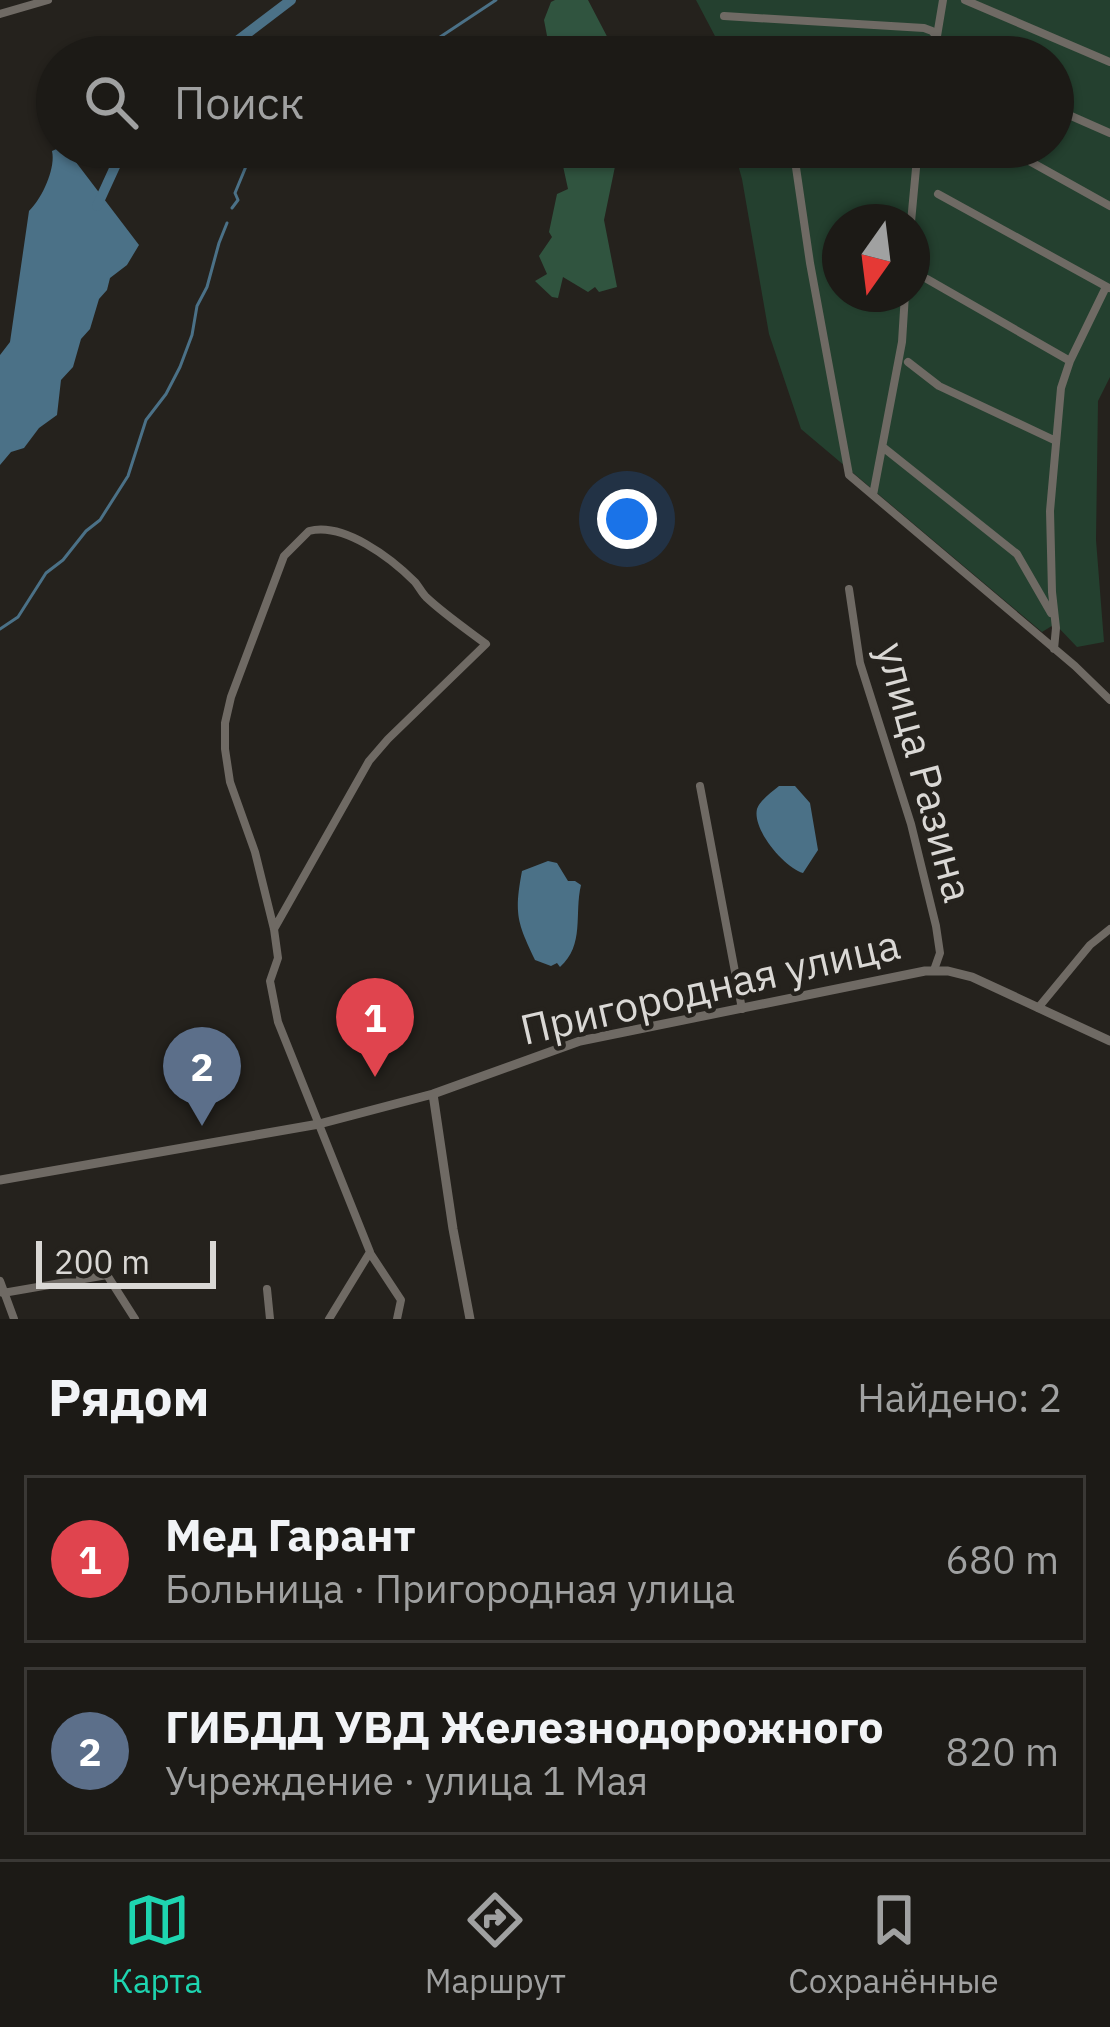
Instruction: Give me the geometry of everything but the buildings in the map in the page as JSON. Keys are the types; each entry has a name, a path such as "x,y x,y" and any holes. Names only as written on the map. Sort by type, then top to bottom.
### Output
{"street":[{"path":"0,14 48,0"},
{"path":"937,36 943,0"},
{"path":"965,0 1049,36"},
{"path":"724,16 914,26 936,36"},
{"path":"1074,47 1110,62"},
{"path":"1074,118 1110,133"},
{"path":"797,168 849,476 1110,700"},
{"path":"913,204 916,168"},
{"path":"1042,168 1110,206"},
{"path":"938,194 1108,288 1061,388 1050,533 1054,650"},
{"path":"930,281 1070,361"},
{"path":"874,495 904,312"},
{"path":"908,362 939,386 1056,441"},
{"path":"884,448 1016,554 1055,620"},
{"path":"274,929 369,761 486,644 370,546 328,529 309,531 284,556 225,723 228,772 274,929 278,958 271,975 273,1003 284,1041 370,1252 401,1300 397,1319"},
{"name":"улица Разина","path":"849,589 856,650 911,824 936,926 940,953 934,970"},
{"path":"700,786 742,1009"},
{"path":"1038,1007 1110,928"},
{"name":"Пригородная улица","path":"0,1180 319,1124 433,1094 580,1041 934,970 972,977 1110,1041"},
{"path":"433,1094 470,1319"},
{"path":"329,1319 370,1252"},
{"path":"3,1293 107,1275 134,1319"},
{"path":"0,1281 14,1319"},
{"path":"267,1289 270,1319"}],"green space":[{"path":"588,0 607,36 547,36 544,20 551,2"},
{"path":"696,0 1110,0 1110,377 1098,401 1096,540 1104,642 1077,647 1055,624 1042,632 801,429 769,334 739,168 1074,168 1074,36 715,36"},
{"path":"563,168 615,168 604,220 617,287 599,292 595,287 588,292 563,277 558,298 535,281 547,274 539,256 552,237 557,194 568,189"}],"water":[{"path":"51,168 80,168 139,245 127,265 110,278 99,299 73,367 61,380 57,415 0,465 0,355 10,342 29,211"},
{"path":"779,786 795,786 810,803 818,850 803,873 771,847 757,818 761,802"},
{"path":"548,861 557,863 568,881 581,885 576,939 560,967 535,960 519,917 522,871"}],"waterway":[{"path":"244,36 291,0"},
{"path":"442,36 496,0"},
{"path":"97,206 114,168"},
{"path":"232,208 245,168"},
{"path":"0,629 18,617 46,573 100,520 128,476 146,420 180,367 227,223"}],"place":[{"name":"Мед Гарант","path":"375,1077"},
{"name":"ГИБДД УВД Железнодорожного","path":"202,1126"}]}
